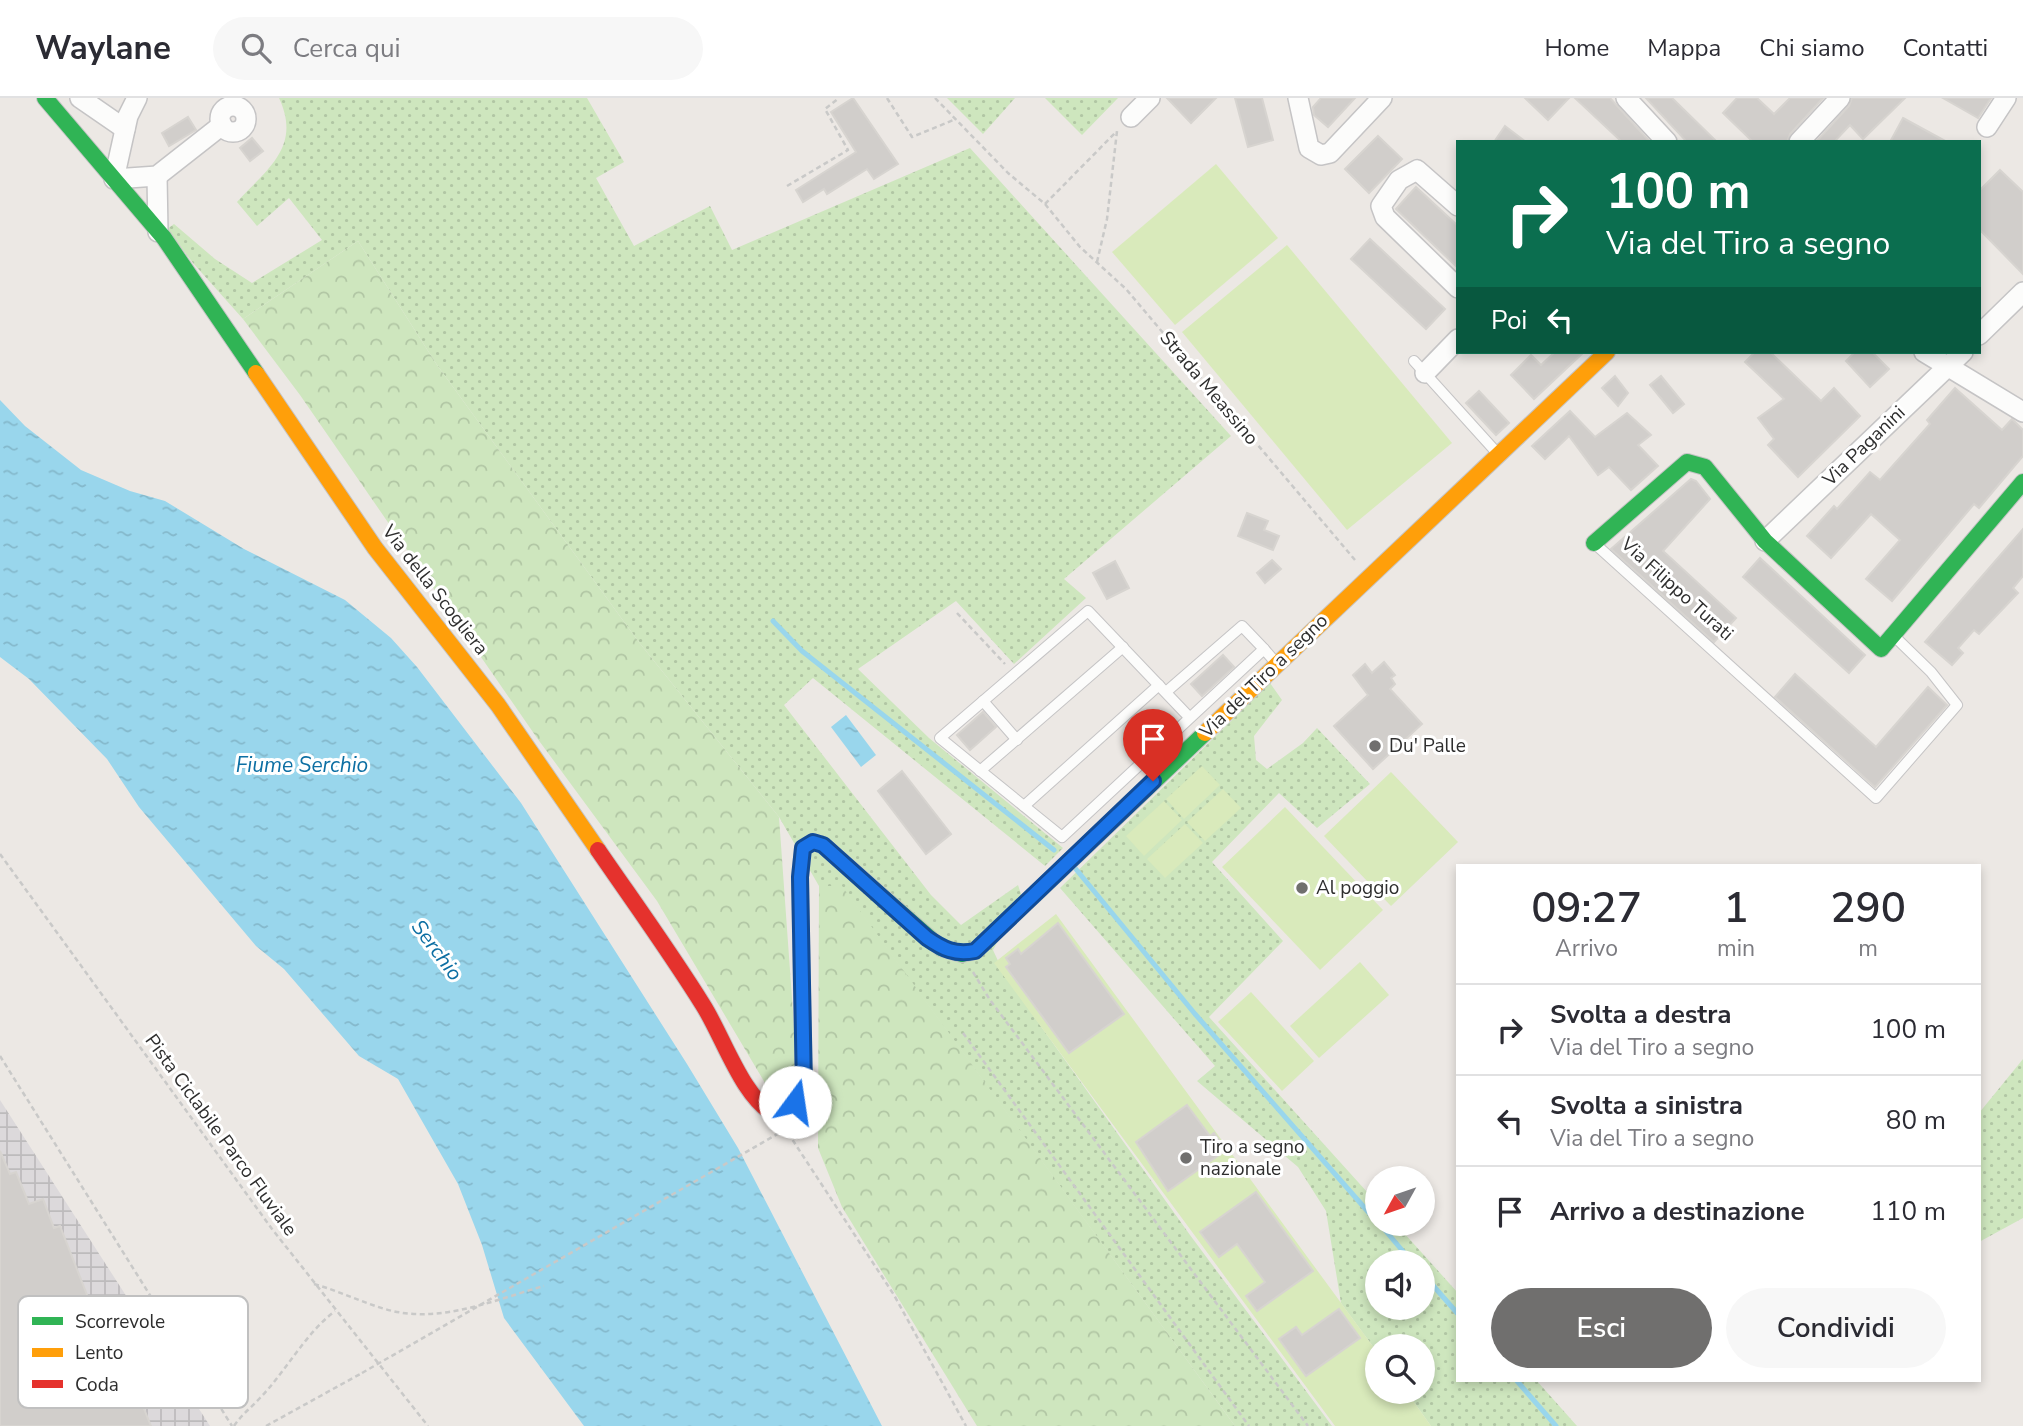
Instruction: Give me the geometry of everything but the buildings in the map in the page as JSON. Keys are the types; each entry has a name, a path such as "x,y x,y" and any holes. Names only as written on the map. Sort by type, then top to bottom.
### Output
{"street":[{"name":"Via della Scogliera","path":"45,98 158,232 375,548 498,705 704,1006 751,1093 765,1110 776,1115"},
{"path":"80,98 125,129"},
{"path":"137,98 125,129 114,179 158,176 222,125"},
{"path":"1124,124 1150,98"},
{"path":"1297,98 1309,148 1321,155 1330,153 1382,98"},
{"path":"1626,98 1665,140"},
{"path":"1801,140 1840,98"},
{"path":"1987,127 2006,98"},
{"path":"120,154 138,176"},
{"path":"1456,204 1417,170 1399,180 1381,206 1385,217 1456,286"},
{"path":"158,176 158,232"},
{"path":"1981,333 2023,292"},
{"path":"1420,367 1456,340"},
{"name":"Via del Tiro a segno","path":"968,952 1605,354"},
{"path":"1927,354 2023,412"},
{"name":"Via Paganini","path":"1765,541 1961,354"},
{"name":"Via Filippo Turati","path":"1594,543 1688,463 1705,467 1765,541 1881,649 1893,635"},
{"path":"1893,635 2023,482"},
{"path":"776,1115 795,1102 804,1089 800,877 803,848 813,842 823,845 927,938 941,948 968,952"}],"lane":[{"path":"1420,367 1498,455"},
{"name":"Via Filippo Turati","path":"1594,543 1877,798 1957,705 1931,672 1893,635"},
{"path":"1190,718 1088,611 940,738 1062,837 1190,718 1264,649"},
{"path":"1024,806 1242,626 1277,664"},
{"path":"981,771 1123,647"},
{"path":"983,701 1017,740"}],"path":[{"path":"787,186 848,150 825,109 839,98"},
{"path":"887,98 912,137 956,119"},
{"name":"Strada Meassino","path":"935,98 1008,173 1045,204 1080,247 1126,289 1369,576"},
{"path":"1045,204 1124,124"},
{"path":"1097,262 1124,124"},
{"path":"957,614 1014,674"},
{"name":"Pista Ciclabile Parco Fluviale","path":"0,854 314,1284 428,1426"},
{"path":"968,952 990,1000 1308,1426"},
{"path":"963,1033 1249,1426"},
{"path":"0,1056 151,1296"},
{"path":"776,1115 894,1295 966,1426"},
{"path":"266,1426 800,1121"},
{"path":"314,1284 387,1310 423,1315 455,1311 544,1286"},
{"path":"248,1407 261,1398 318,1324 335,1311"},
{"path":"222,1408 233,1426 247,1408"}],"shaded area":[{"path":"0,1100 126,1296 18,1296 18,1408 198,1408 210,1426 0,1426"}],"green space":[{"path":"279,98 587,98 624,162 596,178 634,246 710,206 732,250 970,148 1231,436 1064,579 1086,598 1014,664 956,601 858,669 929,738 1063,848 1045,866 813,678 784,705 931,895 961,925 1018,885 1022,897 993,950 1005,976 1190,1235 1332,1426 1235,1426 842,887 819,886 779,817 638,641 437,365 358,241 243,319 193,263 167,229 174,224 215,259 252,283 322,240 289,198 257,226 237,202 270,168 284,144 285,115"},
{"path":"947,98 1015,98 983,134"},
{"path":"1045,98 1118,98 1082,135"},
{"path":"1216,164 1278,238 1175,325 1112,252"},
{"path":"358,241 437,365 638,641 779,817 798,1082 782,1089 765,1083 657,901 537,738 300,395 243,319"},
{"path":"1287,245 1452,443 1347,530 1182,332"},
{"path":"1270,683 1282,700 1254,736 1256,760 1267,769 1303,743 1317,728 1370,784 1317,828 1279,793 1212,862 1283,941 1209,1017 1365,1190 1365,1236 1407,1236 1419,1250 1365,1250 1365,1320 1435,1320 1435,1267 1456,1291 1456,1382 1538,1382 1577,1426 1431,1426 1415,1404 1435,1404 1435,1334 1365,1336 1341,1303 1326,1211 1298,1167 1197,1081 1215,1066 1060,888"},
{"path":"1202,766 1220,785 1184,819 1166,799"},
{"path":"1391,772 1458,842 1391,906 1324,836"},
{"path":"1223,789 1241,808 1205,841 1187,822"},
{"path":"1164,801 1182,820 1144,856 1126,836"},
{"path":"1285,807 1383,910 1320,970 1222,867"},
{"path":"1185,824 1203,843 1165,878 1147,859"},
{"path":"819,886 842,886 1235,1426 977,1426 842,1207 818,1148"},
{"name":"Tiro a segno nazionale","path":"1056,914 1365,1336 1365,1404 1415,1404 1431,1426 1335,1426 994,963"},
{"path":"1360,962 1389,995 1319,1058 1290,1026"},
{"path":"1251,992 1314,1061 1282,1091 1218,1022"},
{"path":"2023,1059 2023,1218 1981,1241 1981,1111"}],"water":[{"name":"Fiume Serchio","path":"0,400 25,426 81,470 130,491 165,501 244,549 345,600 391,638 417,667 521,803 687,1064 738,1148 882,1426 584,1426 504,1318 482,1245 458,1184 398,1079 359,1056 284,969 256,946 139,807 107,759 29,679 0,657"},
{"path":"846,715 876,755 861,767 831,727"}],"waterway":[{"path":"773,621 802,651 1054,850"},
{"path":"1075,868 1195,1014 1365,1208"},
{"path":"1390,1236 1402,1250"},
{"path":"1435,1288 1456,1312"},
{"path":"1518,1382 1556,1426"}],"traffic: fast":[{"path":"45,98 164,238 256,373"},
{"path":"1594,543 1687,462 1705,467 1765,541 1881,649 2023,482"},
{"path":"802,992 800,877 803,848 813,842 823,845 941,948 962,954 975,951 1205,733"}],"traffic: slow":[{"path":"1205,733 1605,354"},
{"path":"256,373 375,548 498,705 598,850"}],"traffic: jam":[{"path":"598,850 703,1005 753,1096 776,1115 795,1102 804,1089 802,992"}],"place":[{"name":"Du' Palle","path":"1375,746"},
{"name":"Al poggio","path":"1302,888"},
{"name":"Tiro a segno nazionale","path":"1186,1158"}],"route":[{"path":"795,1102 804,1089 800,877 803,848 813,842 823,845 927,938 941,948 962,954 975,951 1153,781"}],"water label":[{"name":"Serchio","path":"437,950"}]}
